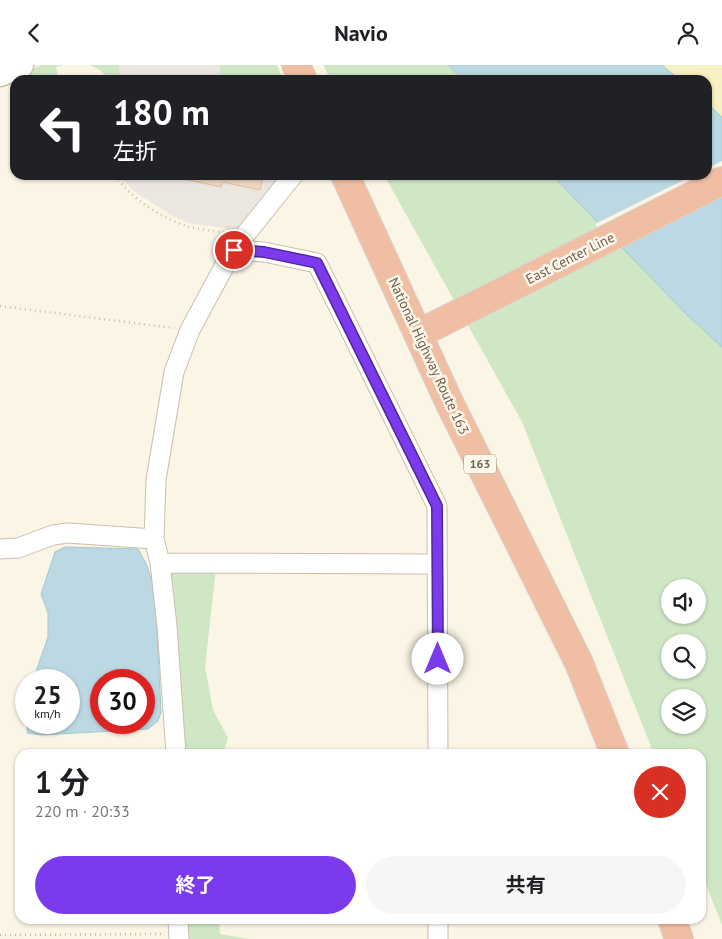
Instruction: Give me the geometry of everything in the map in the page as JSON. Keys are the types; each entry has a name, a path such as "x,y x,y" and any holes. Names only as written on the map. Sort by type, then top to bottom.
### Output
{"highway":[{"name":"National Highway Route 163","path":"347,180 450,404 579,663 613,749"},
{"name":"East Center Line","path":"418,335 722,181"},
{"path":"674,924 679,939"}],"street":[{"path":"0,73 20,65"},
{"path":"176,749 167,626 160,563 154,539 156,480 173,381 190,330 234,250 289,180"},
{"path":"234,250 264,252 317,263 437,506 438,749"},
{"path":"0,549 18,548 53,535 68,533 154,539"},
{"path":"160,563 437,564"},
{"path":"438,924 438,939"}],"path":[{"path":"121,180 130,192 172,219 187,226 225,233 234,250"},
{"path":"0,306 190,330"},
{"path":"0,935 178,931"}],"shaded area":[{"path":"119,65 220,65 219,75 120,75"},
{"path":"124,180 278,180 264,203 237,235 227,228 188,223 173,216 132,190"}],"green space":[{"path":"41,65 64,65 56,67 58,75 18,75"},
{"path":"90,65 119,65 120,75 105,75"},
{"path":"220,65 277,65 281,75 219,75"},
{"path":"323,65 448,65 458,75 328,75"},
{"path":"387,180 557,180 687,315 722,347 722,925 706,885 706,749 652,749 522,422"},
{"path":"216,569 205,667 213,710 228,738 225,749 181,749 170,572"},
{"path":"182,924 219,924 220,934 249,939 183,939"}],"sand":[{"path":"662,65 722,65 722,117 712,108 712,75 674,75"}],"water":[{"path":"448,65 662,65 674,75 458,75"},
{"path":"712,108 722,117 722,347 687,315 557,180 712,180"},
{"path":"65,547 138,549 146,563 155,590 161,712 158,721 155,723 155,669 90,669 90,732 80,733 80,669 37,669 48,637 48,613 41,594 55,552"}],"pier":[{"path":"722,161 722,194 618,248 595,224 684,180 712,180 712,166"}],"building":[{"path":"188,180 263,180 260,190 222,182 221,187"}],"route":[{"path":"234,250 264,252 317,263 437,506 438,659"}]}
